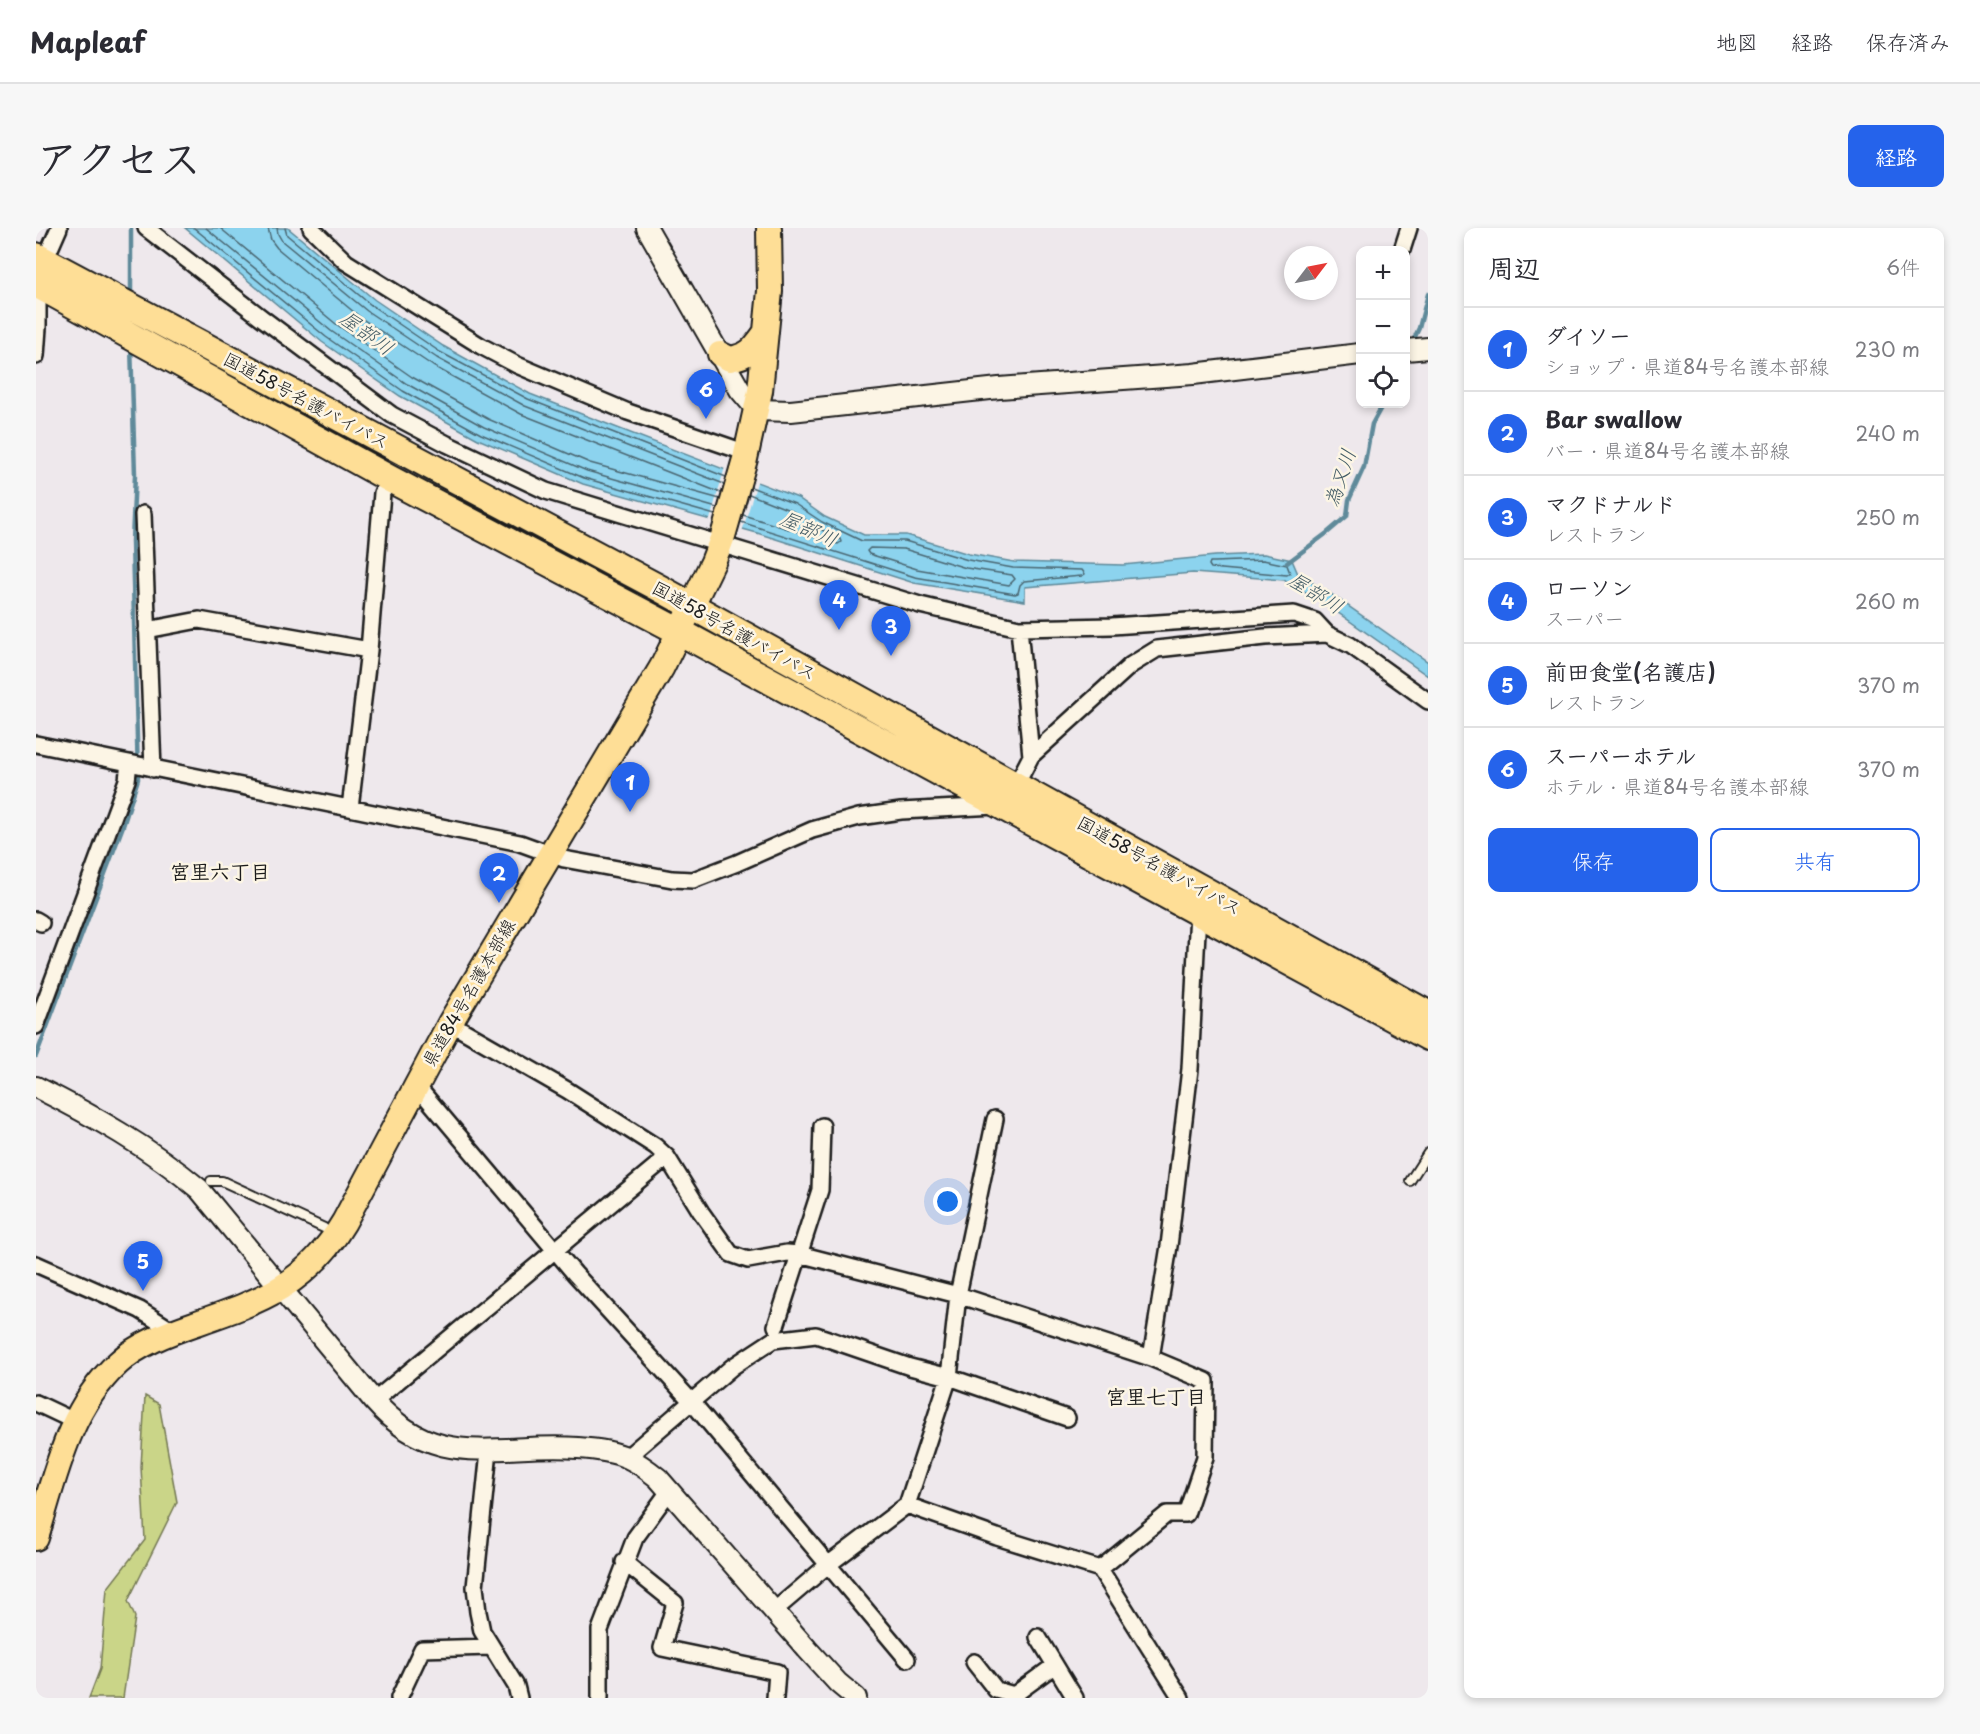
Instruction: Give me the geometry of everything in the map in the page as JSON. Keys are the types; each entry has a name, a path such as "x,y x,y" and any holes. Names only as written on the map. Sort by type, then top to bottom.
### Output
{"highway":[{"name":"国道58号名護バイパス","path":"40,258 692,607 1197,912 1428,1037"},
{"name":"国道58号名護バイパス","path":"37,297 680,632 1008,796 1428,1014"}],"main road":[{"name":"県道84号名護本部線","path":"36,1538 74,1421 100,1382 118,1362 142,1346 173,1331 250,1304 281,1289 310,1267 329,1245 344,1222 450,1023 662,667 722,540 746,456 757,410 766,332 770,291 769,228"},
{"path":"720,354 730,359 745,356 751,353 766,332"}],"street":[{"path":"36,356 40,258 59,228"},
{"path":"146,228 392,415 546,491 722,540 920,605 1019,628 1112,626 1294,614 1315,621 1327,634 1350,645 1428,701"},
{"path":"311,228 346,262 481,346 518,365 628,412 746,456"},
{"path":"647,228 740,390 757,410 791,411 999,388 1193,374 1356,354"},
{"path":"1403,246 1409,228"},
{"path":"1410,350 1428,348"},
{"path":"380,440 392,415"},
{"path":"350,808 369,650 382,493 390,479"},
{"path":"143,514 153,769"},
{"path":"147,630 199,620 369,650"},
{"path":"1019,628 1031,756"},
{"path":"36,744 520,843 564,859 672,879 693,880 737,864 812,831 859,817 1008,796 1031,756 1131,665 1157,649 1265,637 1327,634"},
{"path":"36,1026 127,780 129,763"},
{"path":"1150,1358 1169,1246 1190,1069 1197,912"},
{"path":"450,1023 567,1090 655,1146 667,1157 701,1212 731,1254 748,1260 787,1253 799,1254 958,1295 1150,1358 1206,1381 1205,1457 1186,1514 1167,1514 1100,1569"},
{"path":"416,1084 556,1251 691,1401 908,1659"},
{"path":"36,1087 131,1138 182,1174 205,1185 281,1289 388,1418 420,1438 459,1449 489,1450 529,1447 593,1449 627,1457 658,1478 838,1683 856,1698"},
{"path":"775,1610 829,1564 907,1505 949,1377 958,1295 995,1119"},
{"path":"776,1326 820,1190 822,1126"},
{"path":"374,1401 667,1157"},
{"path":"36,1264 140,1310 173,1331"},
{"path":"627,1457 732,1367 773,1340 795,1336 816,1335 910,1367 949,1377 1067,1418"},
{"path":"36,1403 74,1421"},
{"path":"489,1450 475,1587 482,1631 516,1686 519,1698"},
{"path":"600,1698 600,1630 635,1538 670,1490"},
{"path":"907,1505 997,1537 1100,1569 1181,1698"},
{"path":"624,1563 675,1603 662,1648 777,1672 775,1698"},
{"path":"1038,1637 1075,1698"},
{"path":"399,1698 423,1649 491,1647"},
{"path":"974,1662 996,1690 1014,1695 1055,1665"}],"lane":[{"path":"1410,1181 1428,1153"},
{"path":"205,1185 222,1181 324,1228"}],"green space":[{"path":"145,1396 159,1404 177,1502 128,1601 135,1617 123,1698 89,1698 100,1669 107,1589 145,1540 141,1467"}],"water":[{"name":"屋部川","path":"185,228 288,228 375,300 443,346 530,394 798,498 825,517 864,535 906,535 969,554 1014,562 1123,565 1215,556 1264,554 1292,560 1298,574 1328,592 1428,662 1428,676 1331,608 1284,580 1193,573 1025,587 1025,601 914,583 757,533 583,484 478,439 400,396 322,342"}],"pier":[{"path":"725,467 758,479 742,532 709,523"}],"waterway":[{"path":"131,228 131,298"},
{"name":"為又川","path":"1412,343 1419,328 1428,294"},
{"path":"36,1056 123,826 138,779 132,541 135,475 131,345"},
{"name":"為又川","path":"1287,563 1347,516 1349,500 1364,467 1372,424 1381,408"}],"place":[{"name":"スーパーホテル","path":"706,419"},
{"name":"ローソン","path":"839,630"},
{"name":"マクドナルド","path":"891,656"},
{"name":"ダイソー","path":"630,812"},
{"name":"Bar swallow","path":"499,903"},
{"name":"前田食堂(名護店)","path":"143,1291"}],"district":[{"name":"宮里六丁目","path":"220,872"},
{"name":"宮里七丁目","path":"1156,1397"}]}
